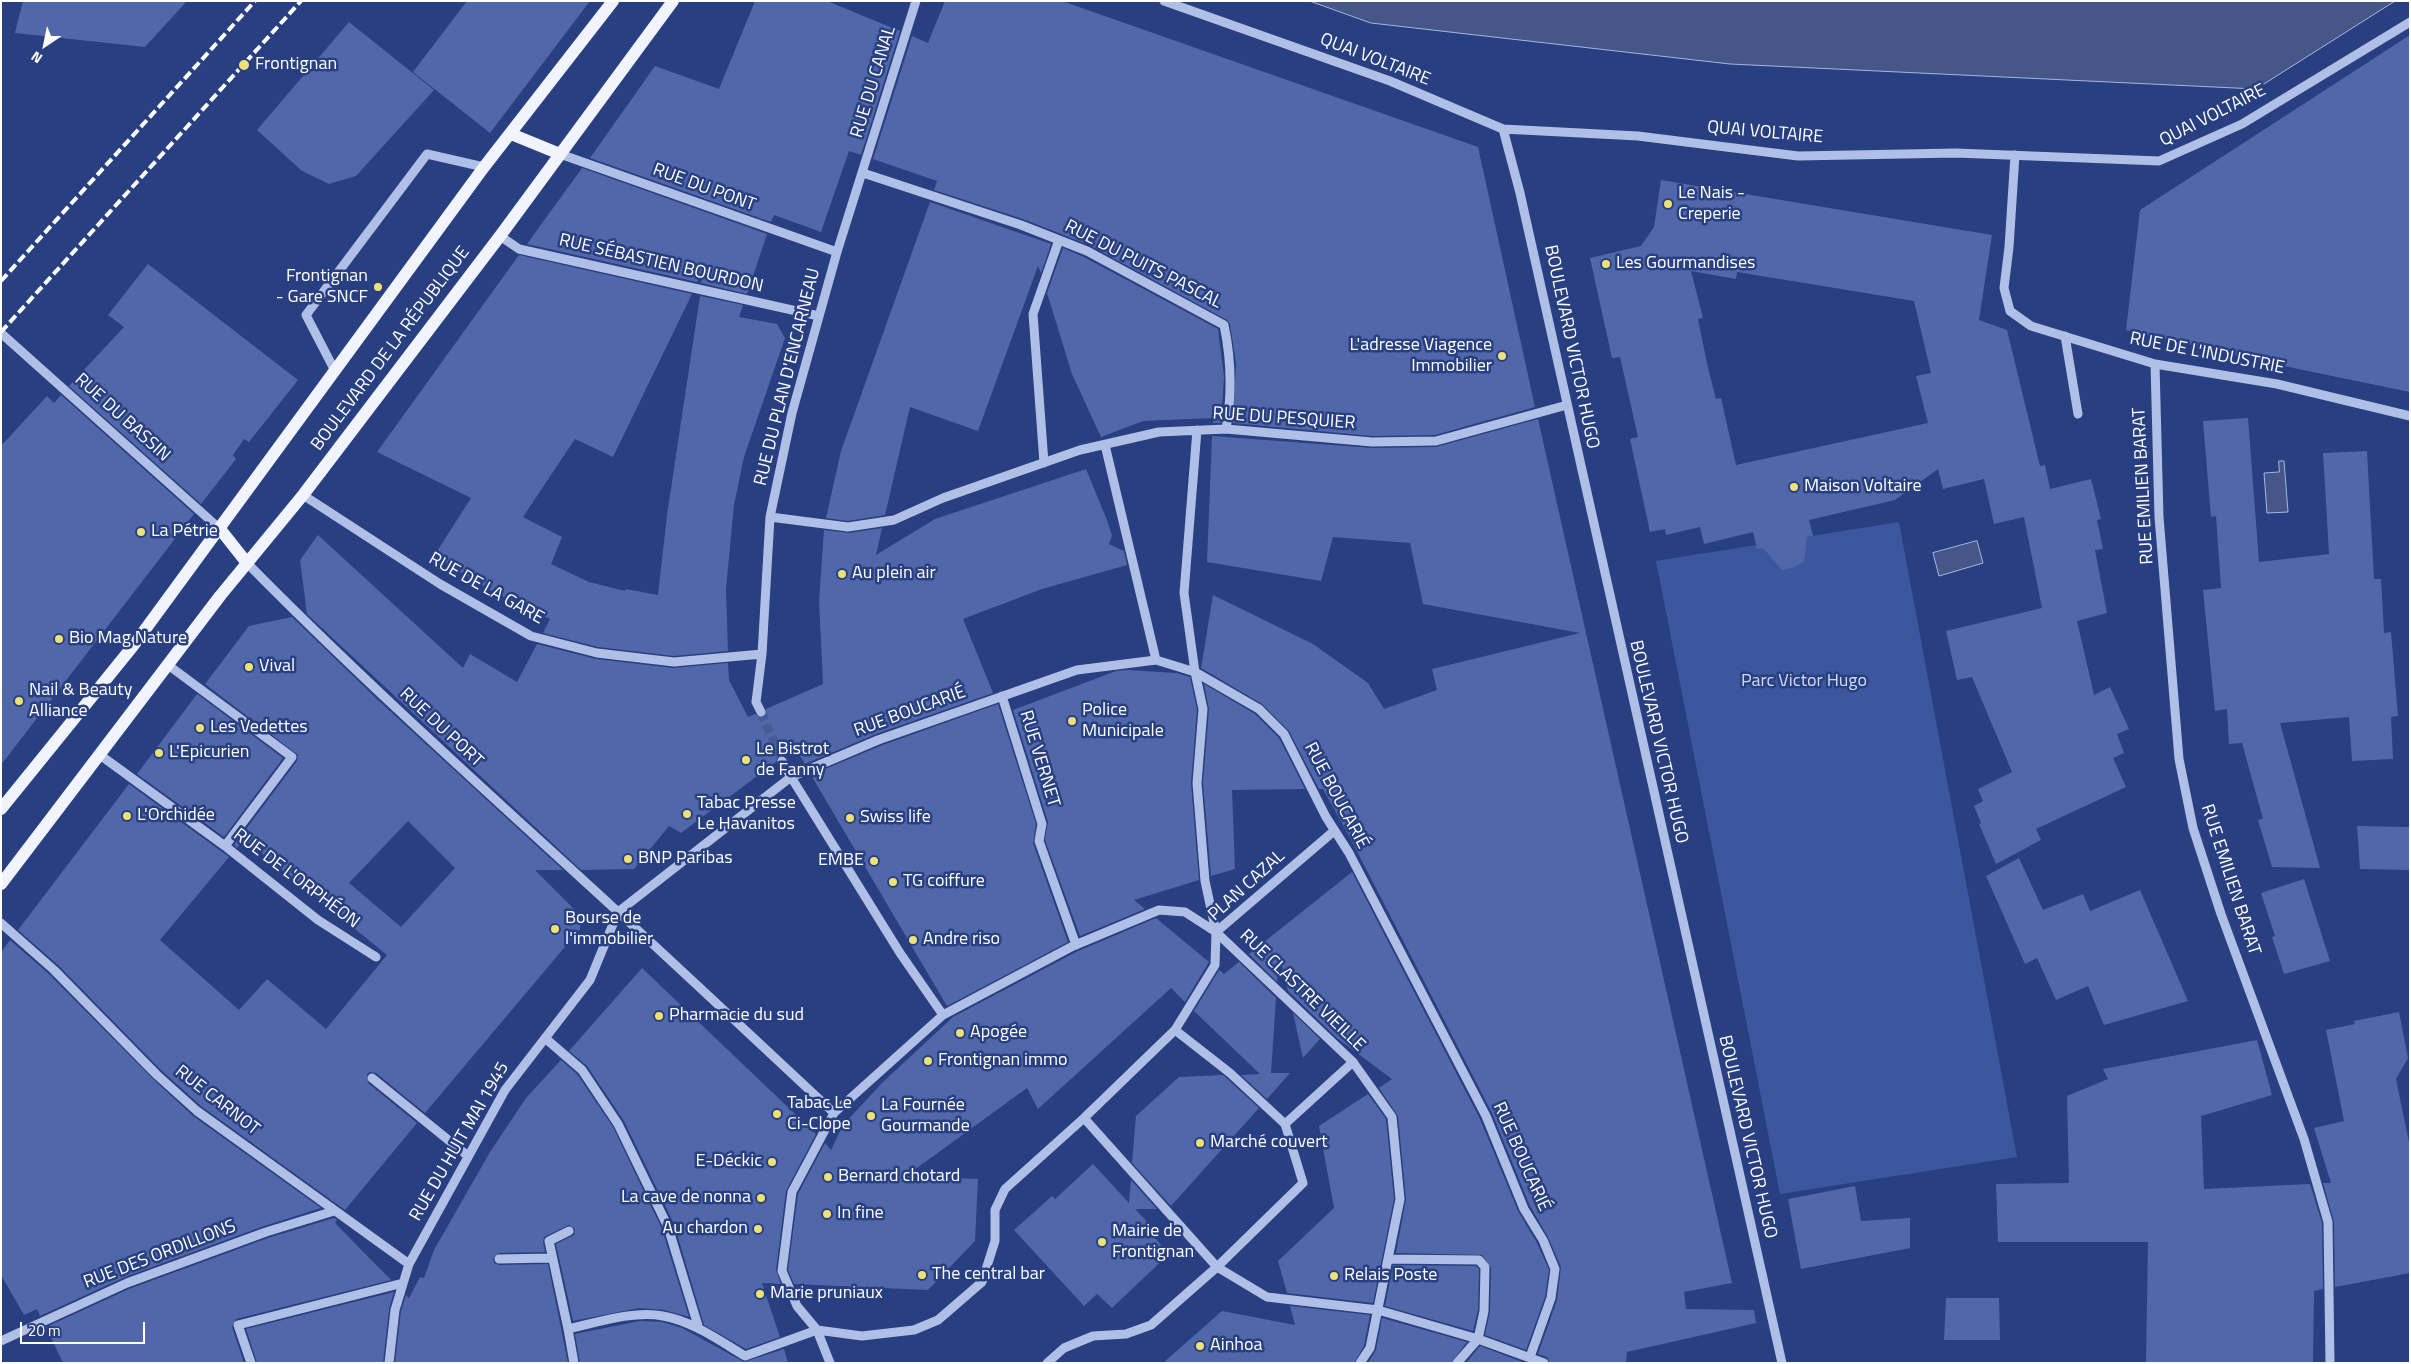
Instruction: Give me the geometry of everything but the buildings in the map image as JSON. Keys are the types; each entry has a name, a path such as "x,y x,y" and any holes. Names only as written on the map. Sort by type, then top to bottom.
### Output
{"main road":[{"name":"BOULEVARD DE LA RÉPUBLIQUE","path":"1,809 134,646 484,167 613,1"},
{"name":"BOULEVARD DE LA RÉPUBLIQUE","path":"1,884 247,563 303,495 500,236 673,1"},
{"path":"510,134 560,154"},
{"path":"220,529 247,563"}],"street":[{"name":"RUE DU CANAL","path":"863,173 916,1"},
{"name":"QUAI VOLTAIRE","path":"1164,1 1390,80 1503,129 1638,136 1798,156 1956,153 2159,161 2242,124 2410,22"},
{"name":"BOULEVARD VICTOR HUGO","path":"1503,129 1520,193 1782,1363"},
{"path":"335,371 306,315 427,154 484,167"},
{"name":"RUE DU PONT","path":"560,154 837,252"},
{"name":"RUE DE L'INDUSTRIE","path":"2014,155 2009,247 2004,288 2010,310 2030,326 2155,364 2277,384 2410,416"},
{"name":"RUE DU PUITS PASCAL","path":"863,173 1059,240 1095,256 1224,324 1228,344 1230,406 1226,428"},
{"name":"RUE DU PLAN D'ENCARNEAU","path":"760,712 756,702 762,654 770,517 792,413 837,252 863,173"},
{"name":"RUE SÉBASTIEN BOURDON","path":"500,236 519,249 819,316"},
{"path":"1044,463 1033,314 1059,240"},
{"name":"RUE DU BASSIN","path":"1,332 220,529"},
{"path":"2065,336 2078,414"},
{"name":"RUE EMILIEN BARAT","path":"2155,364 2159,517 2180,759 2193,828 2220,914 2304,1139 2328,1222 2330,1363"},
{"name":"RUE DU PESQUIER","path":"770,517 848,527 894,520 944,498 1080,450 1159,432 1226,428 1372,442 1436,441 1567,405"},
{"path":"1197,430 1184,593 1202,709 1197,783 1205,881 1216,932"},
{"path":"1105,445 1156,660"},
{"name":"RUE DE LA GARE","path":"303,495 440,584 531,636 597,653 674,662 762,654"},
{"name":"RUE DU PORT","path":"247,563 311,628 421,732 834,1112"},
{"name":"RUE BOUCARIÉ","path":"618,912 791,777 878,740 1077,670 1156,660 1195,672 1259,709 1284,734 1486,1116 1524,1209 1543,1240 1555,1269 1551,1298 1530,1357"},
{"path":"168,665 292,757 225,846"},
{"name":"RUE VERNET","path":"1002,696 1042,824 1039,841 1076,945"},
{"name":"RUE DE L'ORPHÉON","path":"100,755 225,846 318,920 376,957"},
{"path":"782,760 900,953 943,1015"},
{"name":"PLAN CAZAL","path":"817,1330 862,1336 914,1330 938,1320 982,1282 995,1242 995,1210 1005,1189 1084,1118 1175,1030 1215,965 1216,932 1334,830"},
{"name":"RUE CLASTRE VIEILLE","path":"834,1112 943,1015 1076,945 1159,910 1185,912 1216,932 1354,1062 1392,1117 1400,1199 1370,1348 1360,1363"},
{"name":"RUE DU HUIT MAI 1945","path":"389,1363 395,1310 408,1264 505,1090 590,980 618,912"},
{"name":"RUE CARNOT","path":"1,924 54,970 157,1076 197,1111 282,1170 334,1211 408,1264"},
{"path":"1047,1363 1064,1348 1093,1336 1126,1334 1151,1325 1218,1267 1303,1183 1285,1124 1230,1073 1175,1030"},
{"path":"545,1038 582,1070 618,1124 668,1227 699,1329"},
{"path":"1285,1124 1354,1062"},
{"path":"372,1078 468,1156"},
{"path":"830,1363 817,1330 797,1306 782,1271 792,1192 834,1112"},
{"path":"1084,1118 1218,1267 1267,1297 1378,1310 1478,1339 1544,1363"},
{"name":"RUE DES ORDILLONS","path":"1,1342 127,1283 266,1232 334,1211"},
{"path":"569,1231 549,1241 550,1258 568,1329 574,1363"},
{"path":"499,1259 550,1258"},
{"path":"1388,1260 1479,1260 1485,1267 1484,1311 1478,1339 1457,1363"},
{"path":"250,1363 238,1325 403,1283"},
{"path":"568,1329 626,1316 662,1316 699,1329 745,1356 817,1330"}],"green space":[{"name":"Parc Victor Hugo","path":"1899,522 2017,1157 1780,1194 1656,561"}],"shaded area":[{"path":"1310,1 2395,1 2256,89 1730,64 1371,23"},
{"path":"2279,461 2284,461 2288,512 2267,513 2264,473 2279,472"},
{"path":"1977,541 1983,563 1939,576 1933,553"}],"tunnel":[{"path":"761,712 782,761"}],"railway":[{"path":"1,281 255,1"},
{"path":"1,332 301,1"}],"place":[{"name":"Frontignan","path":"244,65"},
{"name":"Le Nais - Creperie","path":"1668,204"},
{"name":"Les Gourmandises","path":"1606,264"},
{"name":"Frontignan - Gare SNCF","path":"378,287"},
{"name":"L'adresse Viagence Immobilier","path":"1502,356"},
{"name":"Maison Voltaire","path":"1794,487"},
{"name":"La Pétrie","path":"141,532"},
{"name":"Au plein air","path":"842,574"},
{"name":"Bio Mag Nature","path":"59,639"},
{"name":"Vival","path":"249,667"},
{"name":"Nail & Beauty Alliance","path":"19,701"},
{"name":"Police Municipale","path":"1072,721"},
{"name":"Les Vedettes","path":"200,728"},
{"name":"L'Epicurien","path":"159,753"},
{"name":"Le Bistrot de Fanny","path":"746,760"},
{"name":"Tabac Presse Le Havanitos","path":"687,814"},
{"name":"L'Orchidée","path":"127,816"},
{"name":"Swiss life","path":"850,818"},
{"name":"BNP Paribas","path":"628,859"},
{"name":"EMBE","path":"874,861"},
{"name":"TG coiffure","path":"893,882"},
{"name":"Bourse de l'immobilier","path":"555,929"},
{"name":"Andre riso","path":"913,940"},
{"name":"Pharmacie du sud","path":"659,1016"},
{"name":"Apogée","path":"960,1033"},
{"name":"Frontignan immo","path":"928,1061"},
{"name":"Tabac Le Ci-Clope","path":"777,1114"},
{"name":"La Fournée Gourmande","path":"871,1116"},
{"name":"Marché couvert","path":"1200,1143"},
{"name":"E-Déckic","path":"772,1162"},
{"name":"Bernard chotard","path":"828,1177"},
{"name":"La cave de nonna","path":"761,1198"},
{"name":"In fine","path":"827,1214"},
{"name":"Au chardon","path":"758,1229"},
{"name":"Mairie de Frontignan","path":"1102,1242"},
{"name":"The central bar","path":"922,1275"},
{"name":"Relais Poste","path":"1334,1276"},
{"name":"Marie pruniaux","path":"760,1294"},
{"name":"Ainhoa","path":"1200,1346"}]}
